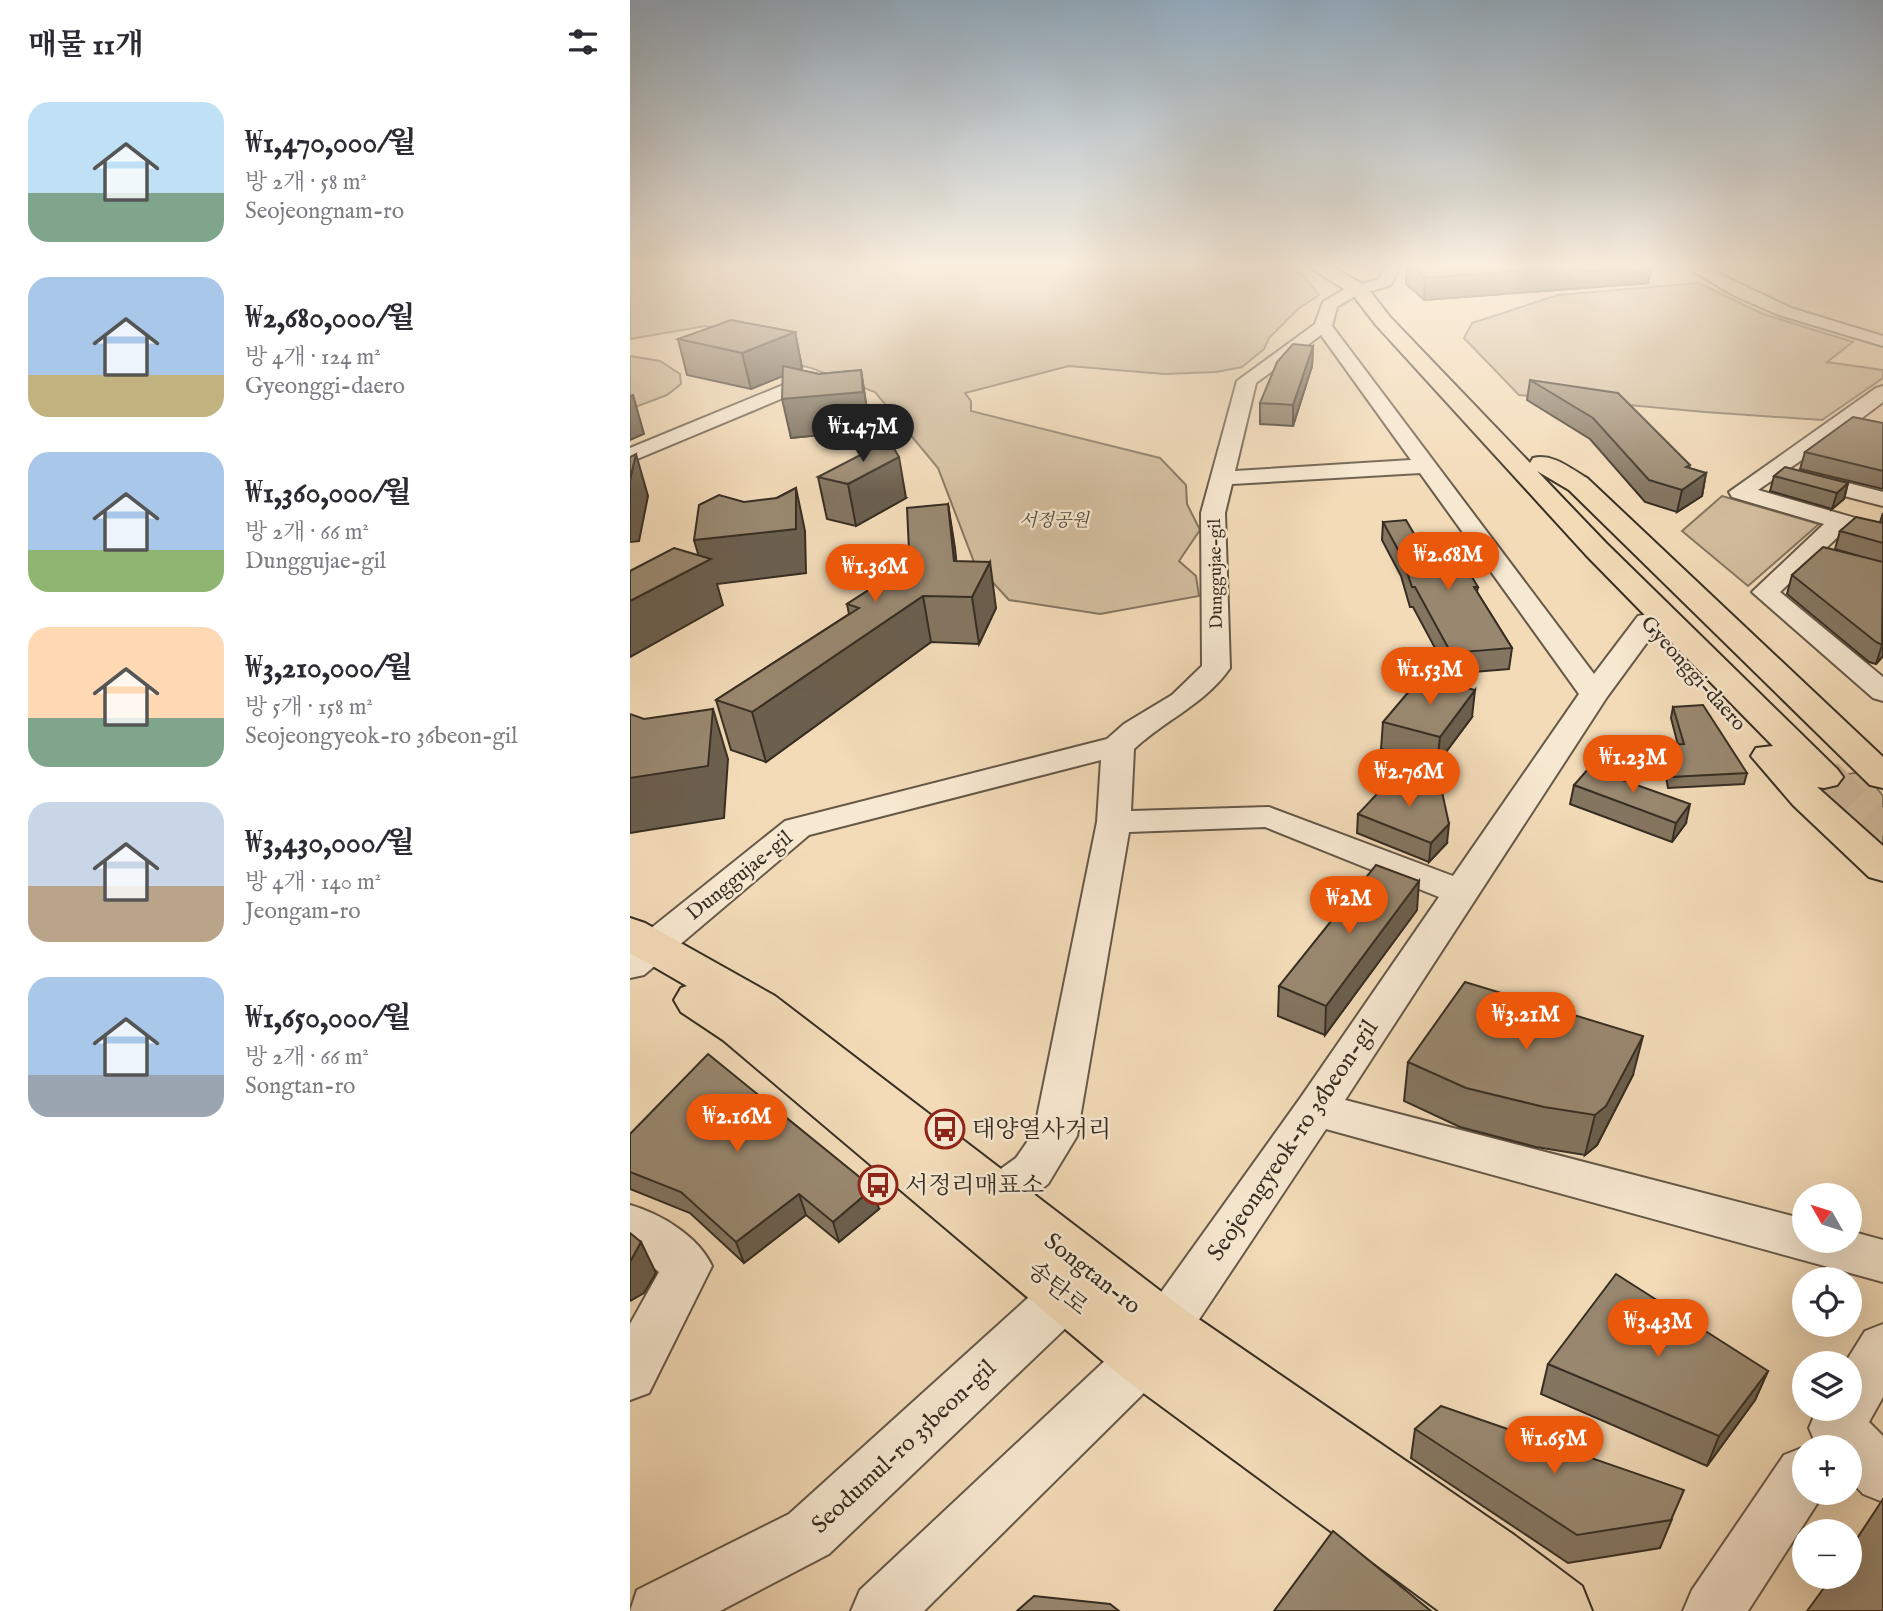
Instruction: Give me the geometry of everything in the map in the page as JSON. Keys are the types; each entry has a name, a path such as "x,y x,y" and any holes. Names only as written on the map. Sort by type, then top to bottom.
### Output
{"main road":[{"name":"Gyeonggi-daero","path":"1405,342 1531,465 1578,484 1862,773"},
{"name":"Gyeonggi-daero","path":"1468,382 1595,549 1862,773"},
{"name":"Gyeonggi-daero","path":"1531,465 1531,494 1556,529 1648,622 1807,797 1883,868"},
{"name":"Songtan-ro","path":"636,953 759,1008 997,1197 1079,1284"},
{"name":"송탄로","path":"636,953 740,1028 1079,1284 1493,1611"},
{"path":"1154,1343 1490,1559 1557,1611"}],"street":[{"name":"Dunggujae-gil","path":"636,953 797,828 1118,746 1135,731 1183,701 1216,668 1213,513 1247,381 1301,342"},
{"path":"1336,342 1594,694"},
{"path":"1292,349 1326,343 1344,352"},
{"path":"630,456 788,389"},
{"path":"1883,392 1843,423 1740,492 1883,534"},
{"path":"1843,423 1870,429"},
{"path":"1223,478 1428,466"},
{"path":"1773,471 1883,499"},
{"path":"1839,523 1820,555 1765,592 1883,692"},
{"name":"Seojeongyeok-ro 36beon-gil","path":"881,1611 1154,1343 1316,1109 1594,694 1648,622"},
{"path":"997,1197 1032,1171 1055,1136 1114,822 1118,746"},
{"path":"1114,822 1269,817 1459,892"},
{"path":"1316,1109 1792,1236"},
{"path":"630,1225 640,1228 688,1266 630,1375"},
{"path":"1854,1253 1883,1261"},
{"name":"Seodumul-ro 35beon-gil","path":"658,1611 809,1534 1079,1284"},
{"path":"1883,1348 1839,1422 1883,1474"},
{"path":"1713,1611 1792,1493"}],"green space":[{"name":"서정공원","path":"737,342 1267,342 1264,349 1242,367 1216,372 1164,374 1069,366 965,393 971,401 971,411 1160,458 1186,485 1187,504 1200,530 1179,561 1196,576 1199,596 1100,614 1009,600 974,562 938,468 875,392 811,368 736,350"},
{"path":"1468,342 1853,342 1827,362 1883,370 1883,378 1822,420 1519,395"},
{"path":"630,356 660,361 680,374 681,384 667,395 630,409"},
{"path":"1722,496 1819,524 1748,586 1682,531"},
{"path":"1864,772 1883,796 1883,846 1797,780"}],"building":[{"path":"693,342 769,342 742,353"},
{"path":"1293,344 1313,346 1293,405 1260,403 1277,362"},
{"path":"783,366 819,374 861,370 863,392 782,399"},
{"path":"1530,380 1618,393 1690,465 1686,467 1706,473 1682,490 1649,480 1593,418"},
{"path":"1853,417 1883,423 1883,471 1805,452"},
{"path":"889,440 899,457 848,484 818,477"},
{"path":"636,454 630,480 630,457"},
{"path":"1785,467 1848,483 1837,493 1774,476"},
{"path":"796,488 796,529 694,540 699,505 719,495 744,502 777,498"},
{"path":"948,504 954,561 990,562 972,597 923,596 752,712 716,700 859,608 847,604 895,573 882,556 909,550 907,508"},
{"path":"1856,517 1883,523 1883,543 1840,531"},
{"path":"1406,520 1420,544 1450,541 1478,587 1474,587 1512,648 1451,653 1415,587 1412,587 1402,557 1383,522"},
{"path":"1823,547 1883,562 1882,645 1792,575"},
{"path":"674,548 711,559 630,601 630,571"},
{"path":"1422,676 1475,690 1440,737 1383,722"},
{"path":"1703,705 1747,773 1671,777 1665,745 1684,744 1673,707"},
{"path":"713,709 708,766 630,778 630,714 644,719"},
{"path":"1589,768 1690,804 1676,823 1574,785"},
{"path":"1395,775 1442,792 1449,824 1431,843 1358,814"},
{"path":"1376,865 1419,881 1326,1006 1279,986"},
{"path":"1465,982 1643,1036 1606,1106 1595,1115 1544,1107 1466,1088 1408,1062"},
{"path":"708,1054 873,1188 833,1222 799,1194 736,1242 681,1192 630,1172 630,1134"},
{"path":"630,1233 641,1242 630,1262"},
{"path":"1616,1274 1768,1371 1719,1436 1548,1364"},
{"path":"1441,1406 1684,1490 1671,1520 1577,1535 1415,1429"},
{"path":"1883,1499 1883,1611 1807,1611 1823,1589 1862,1589 1862,1531"},
{"path":"1333,1531 1431,1611 1274,1611"},
{"path":"1034,1596 1110,1604 1119,1611 1017,1611"}],"tunnel":[{"path":"1824,777 1883,835"}],"place":[{"name":"태양열사거리","path":"945,1129"},
{"name":"서정리매표소","path":"878,1185"}]}
